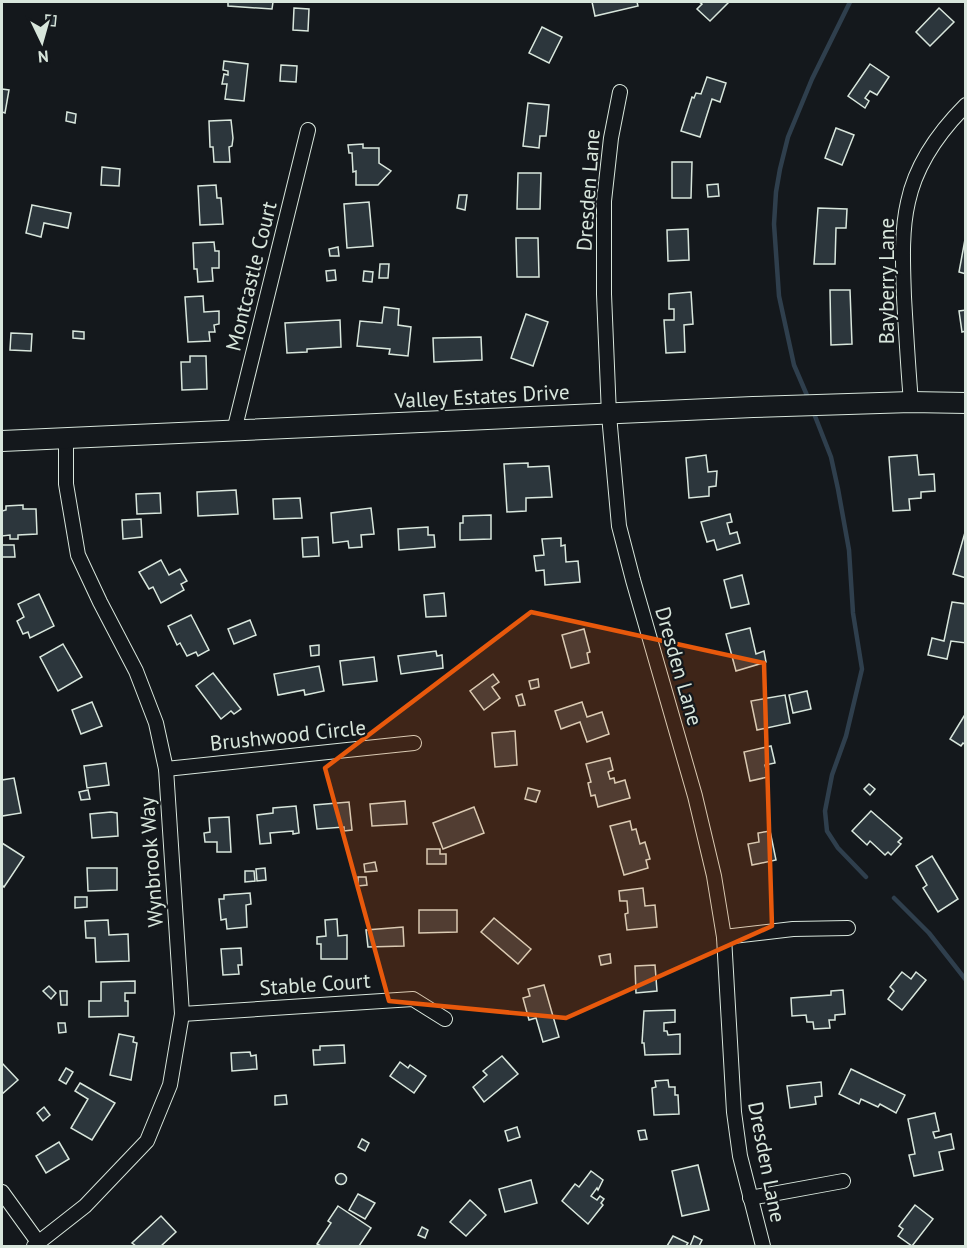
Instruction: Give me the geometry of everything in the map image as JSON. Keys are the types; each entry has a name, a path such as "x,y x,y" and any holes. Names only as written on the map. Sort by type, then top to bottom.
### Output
{"street":[{"name":"Dresden Lane","path":"620,92 611,138 604,201 603,294 609,414 619,526 698,807 714,876 724,937 734,1112 740,1156 763,1246"},
{"name":"Bayberry Lane","path":"911,402 903,267 908,202 916,176 928,152 944,127 966,105"},
{"name":"Montcastle Court","path":"234,431 308,130"},
{"name":"Valley Estates Drive","path":"2,441 753,407 911,402 966,403"},
{"name":"Wynbrook Way","path":"36,1244 85,1206 147,1141 170,1086 182,1014 166,769 156,723 136,671 78,555 66,484 66,438"},
{"name":"Brushwood Circle","path":"166,769 414,744"},
{"path":"724,937 793,929 848,928"},
{"name":"Stable Court","path":"182,1014 413,999 445,1019"},
{"path":"750,1198 843,1181"},
{"path":"2,1192 36,1244"}],"highlighted area":[{"path":"531,612 764,663 772,926 566,1018 389,1001 325,768"}],"building":[{"path":"228,2 273,2 272,9 228,6"},
{"path":"592,2 637,2 638,6 595,16"},
{"path":"699,2 729,2 710,21 697,9 702,4"},
{"path":"294,8 309,9 308,31 293,30"},
{"path":"939,8 954,22 930,46 916,32"},
{"path":"46,15 56,16 55,26 46,25"},
{"path":"542,27 562,37 549,63 529,53"},
{"path":"224,61 248,64 244,101 225,99 227,84 222,84 224,74 228,75 228,71 223,70"},
{"path":"870,64 889,77 877,95 870,91 865,98 869,101 865,108 848,96"},
{"path":"281,65 297,66 296,82 280,81"},
{"path":"707,77 726,83 720,102 712,99 700,137 681,131 692,97 694,98 696,93 701,94"},
{"path":"2,89 9,90 5,113 2,112"},
{"path":"528,103 549,105 546,136 540,136 539,148 523,146"},
{"path":"67,112 76,114 75,123 66,121"},
{"path":"231,120 233,138 232,146 229,147 230,162 214,162 213,147 210,147 209,121"},
{"path":"836,128 854,135 842,165 825,158"},
{"path":"363,144 363,148 379,148 379,163 391,171 378,185 356,185 356,171 353,172 352,153 349,153 348,145"},
{"path":"672,162 692,162 691,198 672,198"},
{"path":"102,167 120,169 119,186 101,185"},
{"path":"518,173 541,173 540,209 517,209"},
{"path":"718,184 719,196 708,197 707,185"},
{"path":"216,185 217,198 221,198 223,224 200,225 198,186"},
{"path":"459,195 467,195 465,210 457,208"},
{"path":"369,202 373,246 347,248 344,204"},
{"path":"32,205 71,213 68,228 44,223 41,237 26,233"},
{"path":"818,208 847,209 846,228 836,228 835,264 814,264"},
{"path":"688,229 689,260 668,261 667,230"},
{"path":"966,234 966,274 959,272"},
{"path":"516,238 538,238 539,277 517,277"},
{"path":"214,242 215,251 219,251 219,268 212,268 213,281 198,282 197,269 194,269 193,243"},
{"path":"338,247 339,256 330,256 329,249"},
{"path":"380,264 389,264 388,278 379,278"},
{"path":"335,270 336,280 327,281 326,271"},
{"path":"364,271 373,272 372,282 363,281"},
{"path":"830,290 850,290 852,344 831,345"},
{"path":"691,292 693,324 684,325 685,352 666,353 664,320 674,320 674,309 669,309 669,294"},
{"path":"203,296 204,312 219,311 219,324 214,325 215,332 209,332 210,341 188,342 185,297"},
{"path":"384,307 399,309 398,325 411,327 408,356 389,354 390,349 357,346 360,321 382,323"},
{"path":"966,310 966,331 962,332 959,311"},
{"path":"526,314 548,322 533,366 511,358"},
{"path":"340,320 341,347 287,353 285,323"},
{"path":"73,331 84,332 84,339 73,338"},
{"path":"11,333 32,334 31,351 10,350"},
{"path":"481,337 482,360 434,362 433,338"},
{"path":"190,356 206,356 207,389 182,390 181,362 190,362"},
{"path":"706,455 708,472 717,471 716,486 709,487 709,496 689,498 686,458"},
{"path":"917,455 919,475 934,474 935,491 921,492 921,498 909,499 910,510 893,511 889,457"},
{"path":"528,463 528,467 549,466 552,497 526,498 526,511 507,512 504,464"},
{"path":"236,490 238,514 198,516 197,492"},
{"path":"160,493 161,513 137,514 136,494"},
{"path":"300,498 302,518 274,519 273,499"},
{"path":"23,505 23,509 36,509 37,534 18,535 18,539 10,539 10,535 2,536 2,511 6,510 6,506"},
{"path":"371,508 374,534 361,535 362,547 349,548 348,541 333,543 331,513"},
{"path":"730,514 732,522 727,523 730,534 737,532 740,543 717,550 714,540 707,542 701,522"},
{"path":"491,515 491,539 460,540 460,523 463,523 463,516"},
{"path":"141,519 142,537 123,539 122,520"},
{"path":"428,527 428,535 434,535 435,547 399,550 398,529"},
{"path":"966,529 966,578 953,574"},
{"path":"318,537 319,556 303,557 302,538"},
{"path":"561,538 561,546 565,545 566,562 578,561 580,582 545,585 544,570 536,571 534,556 544,555 542,539"},
{"path":"2,545 14,545 15,557 2,557"},
{"path":"161,560 169,575 180,569 187,581 181,584 184,590 161,603 153,587 149,589 139,572"},
{"path":"742,575 749,604 731,608 724,580"},
{"path":"444,593 446,616 426,617 424,595"},
{"path":"39,594 54,626 30,638 28,632 23,634 17,621 24,617 18,604"},
{"path":"952,602 966,604 966,643 951,641 947,659 928,655 932,638 944,641"},
{"path":"191,615 209,650 198,656 196,652 187,656 180,643 177,645 168,626"},
{"path":"250,620 256,635 234,644 228,629"},
{"path":"750,628 756,654 764,651 766,662 736,671 726,634"},
{"path":"584,629 590,652 587,653 589,663 571,668 562,635"},
{"path":"63,644 82,677 58,691 40,657"},
{"path":"319,645 319,655 311,656 310,646"},
{"path":"436,651 437,656 442,655 443,668 401,674 398,656"},
{"path":"374,657 377,681 343,685 340,661"},
{"path":"319,666 324,691 305,695 304,690 278,695 274,674"},
{"path":"213,673 241,709 234,714 231,711 221,719 196,686"},
{"path":"493,674 499,682 492,687 500,698 484,710 470,691"},
{"path":"538,679 539,687 531,689 529,681"},
{"path":"807,691 811,709 793,713 789,695"},
{"path":"522,694 525,705 519,706 516,696"},
{"path":"785,695 790,723 757,730 751,701"},
{"path":"92,702 102,726 81,734 72,710"},
{"path":"582,702 587,717 602,712 609,734 587,742 580,722 561,729 555,711"},
{"path":"966,713 966,745 963,743 961,746 950,739"},
{"path":"515,731 517,765 495,767 492,733"},
{"path":"771,746 775,763 765,765 768,777 750,781 744,752"},
{"path":"610,758 613,770 608,772 610,779 614,778 615,783 625,780 630,798 598,807 595,795 591,796 588,783 591,782 586,764"},
{"path":"106,763 109,785 87,788 84,766"},
{"path":"14,778 21,813 2,816 2,780"},
{"path":"869,784 875,789 870,795 864,789"},
{"path":"528,788 540,791 536,802 525,799"},
{"path":"88,790 90,799 81,800 79,792"},
{"path":"405,801 407,824 372,826 370,804"},
{"path":"349,802 352,830 344,831 344,827 317,829 314,805"},
{"path":"296,806 299,833 293,834 293,831 270,833 271,843 260,844 257,815 273,813 273,808"},
{"path":"474,807 484,833 443,849 433,823"},
{"path":"871,811 902,838 898,842 901,844 891,855 888,852 885,855 870,841 867,845 852,831"},
{"path":"117,813 118,836 92,838 90,814"},
{"path":"229,817 231,852 217,852 217,842 205,842 204,833 210,832 209,818"},
{"path":"630,821 632,830 636,829 640,844 645,842 650,859 646,860 648,868 624,875 610,826"},
{"path":"770,831 776,860 752,865 748,844 759,842 758,833"},
{"path":"2,843 24,857 4,887 2,885"},
{"path":"427,849 440,849 440,854 446,854 446,864 427,864"},
{"path":"932,856 958,899 938,912 923,888 927,885 916,866"},
{"path":"375,862 377,871 365,872 364,864"},
{"path":"87,868 117,868 117,890 88,891"},
{"path":"265,868 266,880 257,881 256,869"},
{"path":"245,871 254,871 255,881 245,882"},
{"path":"358,877 366,877 367,885 358,886"},
{"path":"643,888 645,906 655,905 657,927 627,930 625,914 628,913 627,901 620,901 619,891"},
{"path":"250,893 251,904 246,905 247,927 227,929 226,919 221,920 219,899 224,899 224,895"},
{"path":"75,897 87,897 87,907 75,908"},
{"path":"419,910 457,910 457,932 419,933"},
{"path":"494,918 531,949 518,964 481,932"},
{"path":"337,919 338,936 347,935 347,959 321,959 321,944 317,944 317,937 326,936 325,920"},
{"path":"108,920 109,935 128,934 129,961 96,962 95,938 86,938 85,921"},
{"path":"403,927 404,946 368,947 366,930"},
{"path":"241,948 242,965 238,965 239,974 223,975 221,949"},
{"path":"610,954 611,963 601,965 599,956"},
{"path":"655,965 657,991 636,993 635,966"},
{"path":"902,972 911,979 916,972 926,980 902,1010 888,999 894,991 890,987"},
{"path":"135,981 135,993 125,993 125,1001 128,1001 128,1016 89,1017 89,1001 101,1001 101,982"},
{"path":"544,985 559,1037 543,1042 536,1018 529,1020 523,998 530,996 528,989"},
{"path":"49,986 56,993 51,999 43,991"},
{"path":"843,990 845,1014 835,1015 835,1020 829,1020 830,1028 814,1029 813,1022 807,1022 806,1015 792,1016 791,998 831,995 831,991"},
{"path":"60,991 67,991 67,1005 61,1005"},
{"path":"675,1010 675,1022 664,1023 664,1031 667,1031 668,1035 680,1034 680,1054 645,1055 644,1043 642,1043 644,1011"},
{"path":"58,1023 65,1023 66,1032 59,1033"},
{"path":"119,1034 134,1037 133,1042 137,1043 131,1080 110,1075"},
{"path":"344,1045 345,1063 314,1065 313,1050 320,1050 320,1046"},
{"path":"250,1052 251,1056 256,1055 257,1069 232,1071 231,1053"},
{"path":"502,1056 518,1074 484,1102 473,1087 487,1075 483,1071"},
{"path":"400,1062 408,1068 410,1065 426,1076 414,1093 390,1076"},
{"path":"2,1063 18,1080 2,1094"},
{"path":"66,1068 73,1072 66,1084 59,1080"},
{"path":"851,1069 905,1095 896,1113 880,1104 878,1107 861,1099 859,1104 839,1094"},
{"path":"668,1080 669,1087 675,1087 675,1095 678,1095 679,1114 654,1115 652,1088 656,1087 655,1081"},
{"path":"821,1082 822,1096 815,1097 816,1104 790,1108 787,1086"},
{"path":"80,1083 115,1103 92,1140 71,1128 88,1099 75,1091"},
{"path":"286,1095 287,1104 275,1105 275,1096"},
{"path":"44,1107 50,1115 43,1121 37,1113"},
{"path":"935,1113 939,1131 933,1132 935,1138 951,1134 954,1149 939,1152 943,1170 914,1176 909,1155 915,1154 908,1119"},
{"path":"517,1127 520,1137 508,1141 505,1131"},
{"path":"645,1130 647,1139 640,1140 638,1131"},
{"path":"362,1139 369,1143 365,1151 358,1147"},
{"path":"59,1142 69,1159 46,1173 36,1156"},
{"path":"698,1165 709,1210 682,1216 672,1171"},
{"path":"591,1171 603,1180 598,1190 597,1188 591,1196 597,1200 600,1196 604,1199 601,1203 603,1205 588,1224 562,1201 575,1184 579,1187"},
{"path":"341,1174 345,1175 345,1183 341,1184 337,1183 336,1179 337,1175"},
{"path":"531,1180 537,1203 505,1212 499,1189"},
{"path":"358,1194 375,1203 365,1219 349,1210"},
{"path":"470,1200 486,1215 466,1236 450,1222"},
{"path":"915,1205 933,1219 912,1246 898,1236 903,1229 899,1226"},
{"path":"338,1206 371,1228 359,1246 321,1246 317,1244 331,1223 328,1221"},
{"path":"161,1216 176,1232 161,1246 136,1246 132,1243"},
{"path":"422,1227 428,1230 425,1238 418,1235"},
{"path":"673,1236 688,1243 686,1246 667,1246"},
{"path":"694,1236 702,1240 699,1246 690,1246"}],"waterway":[{"path":"809,400 794,365 779,296 774,224 776,192 788,137 812,79 850,2"},
{"path":"813,411 831,457 838,489 849,550 853,613 862,669 846,736 832,775 825,811 827,831 838,848 866,877"},
{"path":"894,898 929,933 966,980"}]}
